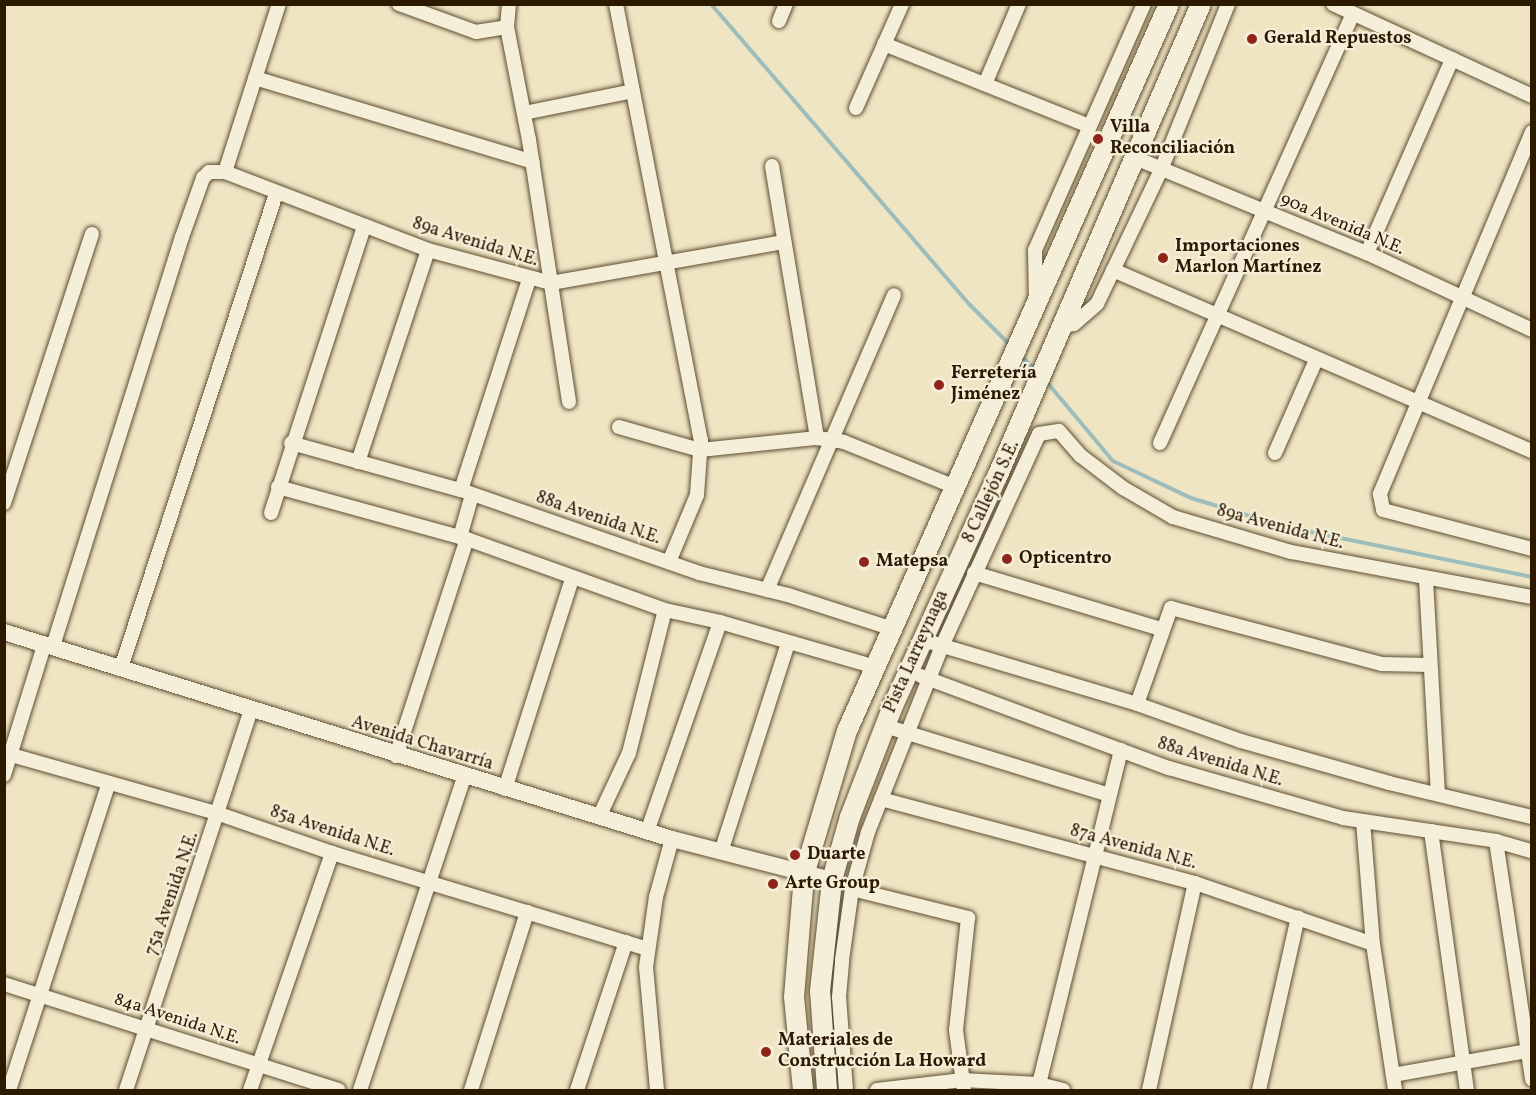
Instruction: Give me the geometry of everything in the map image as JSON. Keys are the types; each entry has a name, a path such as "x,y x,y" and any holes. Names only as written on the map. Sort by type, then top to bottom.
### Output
{"main road":[{"name":"Pista Larreynaga","path":"803,1090 794,997 804,875 847,731 953,486 1169,4"},
{"name":"Pista Larreynaga","path":"831,1088 819,997 832,880 888,717 974,524 1005,482 1035,388 1201,4"},
{"path":"1117,198 1121,180 1152,105 1153,92 1146,80 1136,76"},
{"path":"1033,311 1061,326"},
{"path":"974,524 975,512 1003,444 1003,433 982,422"},
{"path":"876,667 877,698 888,717"}],"street":[{"path":"4,775 8,754 49,646 203,178 216,170 225,172 279,4"},
{"path":"399,4 476,32 507,27"},
{"path":"509,4 507,27 533,162 569,402"},
{"path":"616,4 668,265 700,450 697,495 669,562"},
{"path":"778,21 786,4"},
{"path":"856,108 902,4"},
{"path":"985,84 1019,4"},
{"path":"1033,311 1035,250 1144,4"},
{"path":"1061,326 1074,324 1088,316 1113,270 1161,170 1228,4"},
{"path":"1333,4 1532,96"},
{"path":"1160,443 1353,14"},
{"path":"884,44 1089,126"},
{"path":"1367,253 1452,59"},
{"path":"255,78 533,162"},
{"path":"524,113 633,91"},
{"path":"1532,132 1460,297 1380,494 1383,510 1532,549"},
{"name":"90a Avenida N.E.","path":"1135,158 1367,253 1532,330"},
{"path":"772,166 784,242 824,439"},
{"name":"89a Avenida N.E.","path":"225,172 428,250 529,280 551,284 668,265 784,242"},
{"path":"122,668 276,193"},
{"path":"271,513 291,443 364,226"},
{"path":"4,503 92,234"},
{"path":"358,462 428,250"},
{"path":"1113,270 1316,360 1532,451"},
{"path":"396,756 463,538 467,493 529,280"},
{"path":"767,590 824,439 894,295"},
{"path":"1275,453 1316,360"},
{"path":"619,427 700,450 824,439 917,469 953,486"},
{"name":"89a Avenida N.E.","path":"1048,430 1059,431 1081,456 1123,488 1173,516 1291,552 1426,580 1532,597"},
{"name":"8 Callejón S.E.","path":"846,1090 839,997 852,889 881,800 928,678 974,573 1005,482 1039,434 1048,430"},
{"name":"88a Avenida N.E.","path":"291,443 467,493 669,562 893,629"},
{"path":"278,487 463,538 572,579 665,610 720,622 876,667"},
{"path":"974,573 1161,629"},
{"path":"505,789 572,579"},
{"path":"1426,580 1438,793"},
{"path":"1137,704 1168,610 1176,607 1382,664 1430,665"},
{"path":"599,818 629,753 665,610"},
{"path":"647,832 720,622"},
{"name":"Avenida Chavarría","path":"4,632 599,818 804,875 832,880"},
{"name":"88a Avenida N.E.","path":"922,640 1137,704 1241,741 1532,817"},
{"path":"721,852 789,643"},
{"name":"88a Avenida N.E.","path":"908,671 1169,768 1363,821 1496,841 1532,851"},
{"name":"75a Avenida N.E.","path":"126,1090 219,813 251,709"},
{"path":"888,717 906,735 1109,795"},
{"path":"1039,1084 1121,750"},
{"name":"85a Avenida N.E.","path":"8,754 219,813 332,853 648,949"},
{"path":"360,1090 427,881 464,777"},
{"path":"9,1090 109,783"},
{"name":"87a Avenida N.E.","path":"881,800 1195,883 1373,944"},
{"path":"1363,821 1373,944 1395,1090"},
{"path":"1431,831 1467,1090"},
{"path":"657,1090 648,1011 648,949 656,897 672,839"},
{"path":"1496,841 1532,1078"},
{"path":"250,1090 332,853"},
{"path":"1149,1090 1195,883"},
{"path":"852,889 968,918 956,1030 963,1085"},
{"path":"471,1090 527,912"},
{"path":"1258,1090 1298,917"},
{"path":"577,1090 626,942"},
{"name":"84a Avenida N.E.","path":"4,984 334,1089"},
{"path":"1393,1076 1527,1051"},
{"path":"877,1090 963,1085 1039,1084 1063,1090"}],"waterway":[{"path":"711,4 969,304 1010,345"},
{"path":"1020,354 1035,370"},
{"path":"1045,380 1113,461 1191,498 1286,527 1532,577"}],"place":[{"name":"Gerald Repuestos","path":"1252,39"},
{"name":"Villa Reconciliación","path":"1098,139"},
{"name":"Importaciones Marlon Martínez","path":"1163,258"},
{"name":"Ferretería Jiménez","path":"939,385"},
{"name":"Opticentro","path":"1007,559"},
{"name":"Matepsa","path":"864,562"},
{"name":"Duarte","path":"795,855"},
{"name":"Arte Group","path":"773,884"},
{"name":"Materiales de Construcción La Howard","path":"766,1052"}]}
